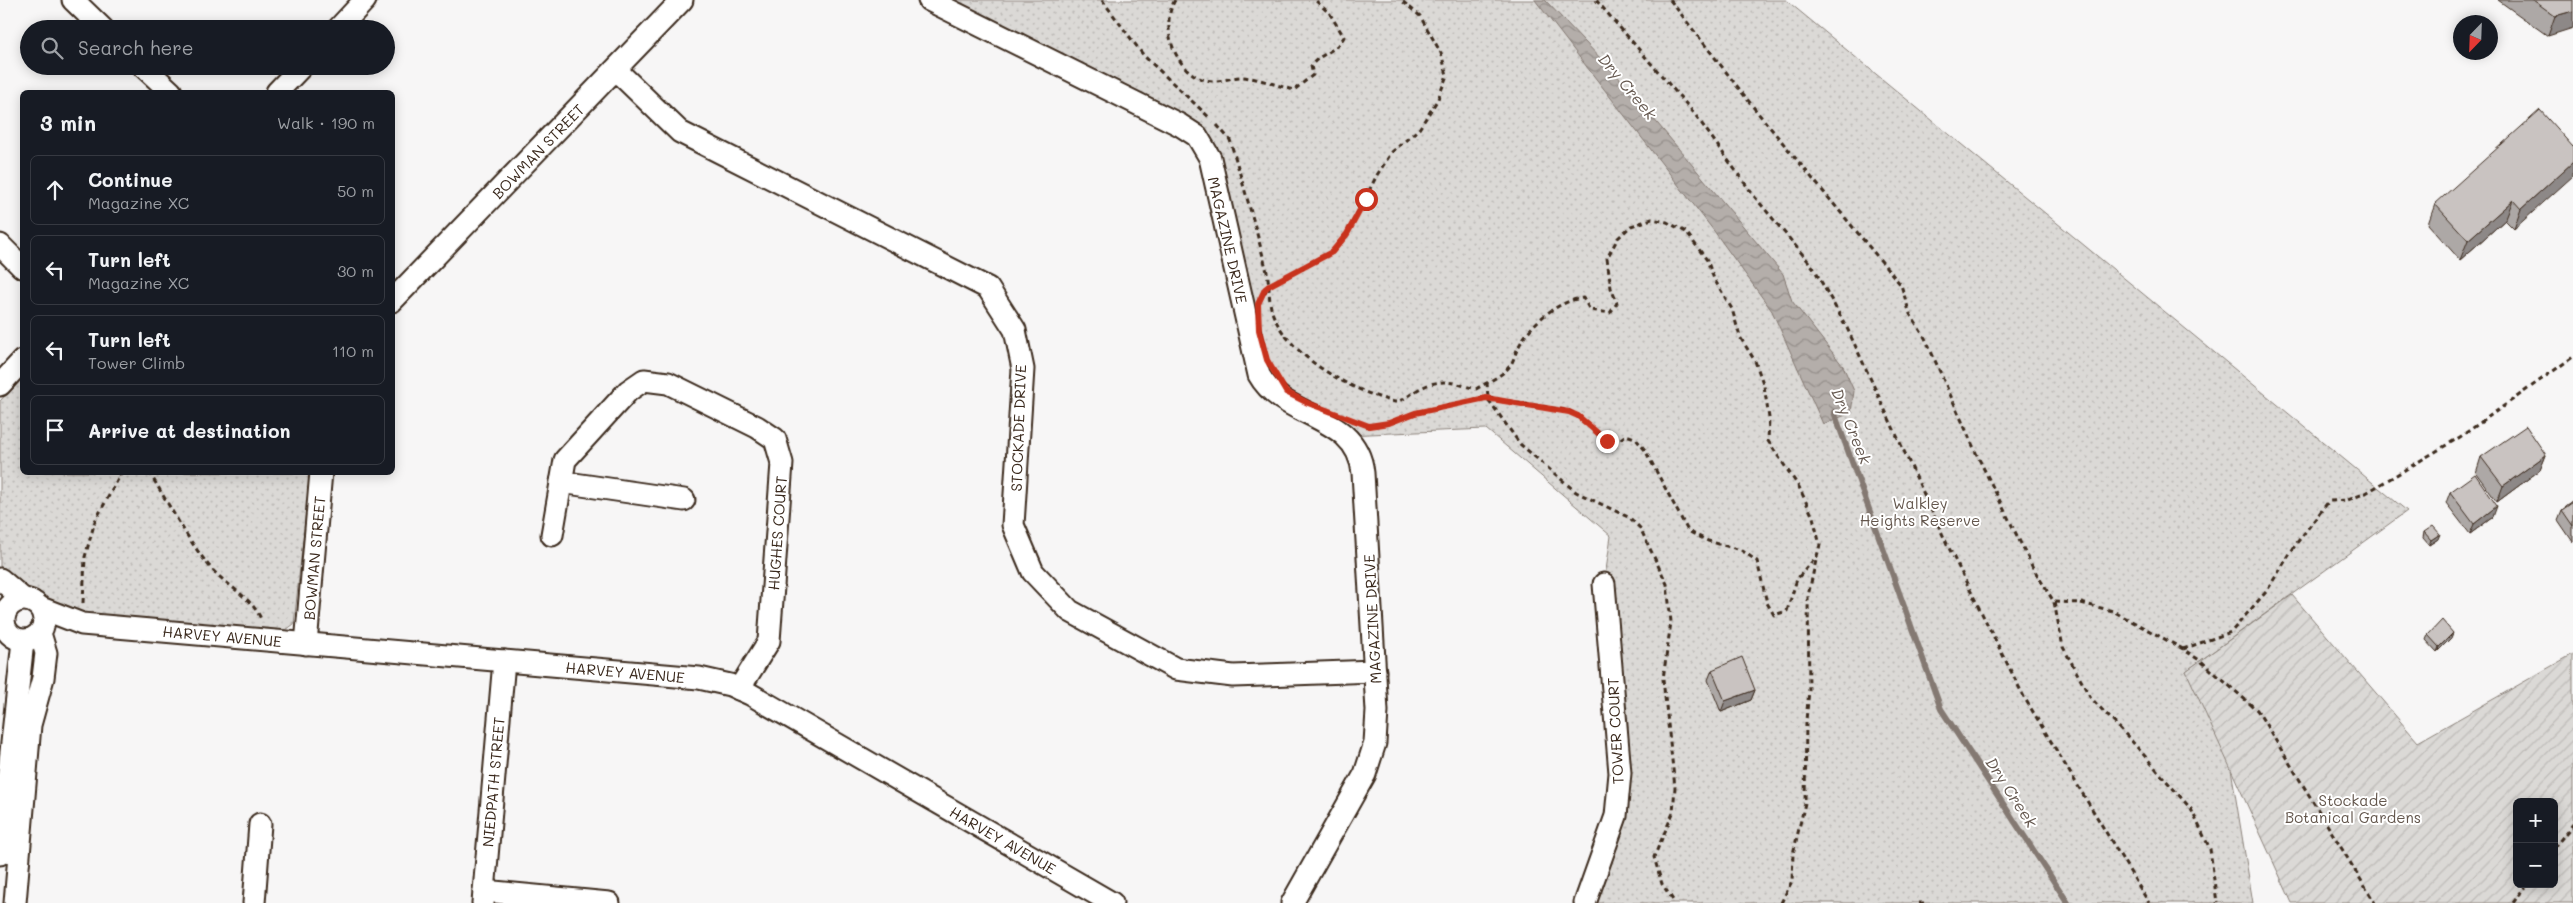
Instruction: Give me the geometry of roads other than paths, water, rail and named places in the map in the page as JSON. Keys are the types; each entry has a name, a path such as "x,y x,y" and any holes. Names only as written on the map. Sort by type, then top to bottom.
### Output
{"street":[{"path":"73,0 94,20"},
{"path":"346,20 365,0"},
{"name":"BOWMAN STREET","path":"395,298 682,0"},
{"name":"MAGAZINE DRIVE","path":"929,0 1180,125 1197,136 1210,158 1259,376 1272,393 1346,435 1359,453 1363,472 1377,725 1372,757 1365,774 1292,903"},
{"name":"STOCKADE DRIVE","path":"616,70 680,132 988,288 1015,330 1023,369 1013,525 1033,572 1070,611 1176,668 1233,676 1375,671"},
{"path":"153,75 169,90"},
{"path":"279,90 293,75"},
{"path":"0,245 20,265"},
{"path":"0,385 20,363"},
{"name":"HUGHES COURT","path":"552,535 565,460 628,391 644,380 668,383 757,427 775,439 782,463 769,641 739,689"},
{"name":"BOWMAN STREET","path":"306,644 322,475"},
{"path":"561,482 684,500"},
{"name":"HARVEY AVENUE","path":"0,579 22,598 82,624"},
{"name":"TOWER COURT","path":"1585,903 1616,816 1620,773 1604,584"},
{"path":"0,854 35,635 45,620 36,604 16,601 3,607 5,627 16,638 35,635"},
{"name":"HARVEY AVENUE","path":"35,635 82,624 699,678 739,689 1112,903"},
{"path":"15,903 30,725 43,678 46,653 35,635"},
{"name":"NIEDPATH STREET","path":"484,897 504,661"},
{"path":"254,903 260,824"},
{"path":"484,897 609,903"}],"water":[{"path":"1535,0 1545,0 1623,82 1783,274 1792,301 1843,366 1854,391 1851,413 1823,424 1772,311 1714,231"}],"waterway":[{"name":"Dry Creek","path":"1834,412 1941,709 2068,903"}],"park label":[{"name":"Walkley Heights Reserve","path":"1920,512"},
{"name":"Stockade Botanical Gardens","path":"2353,808"}]}
